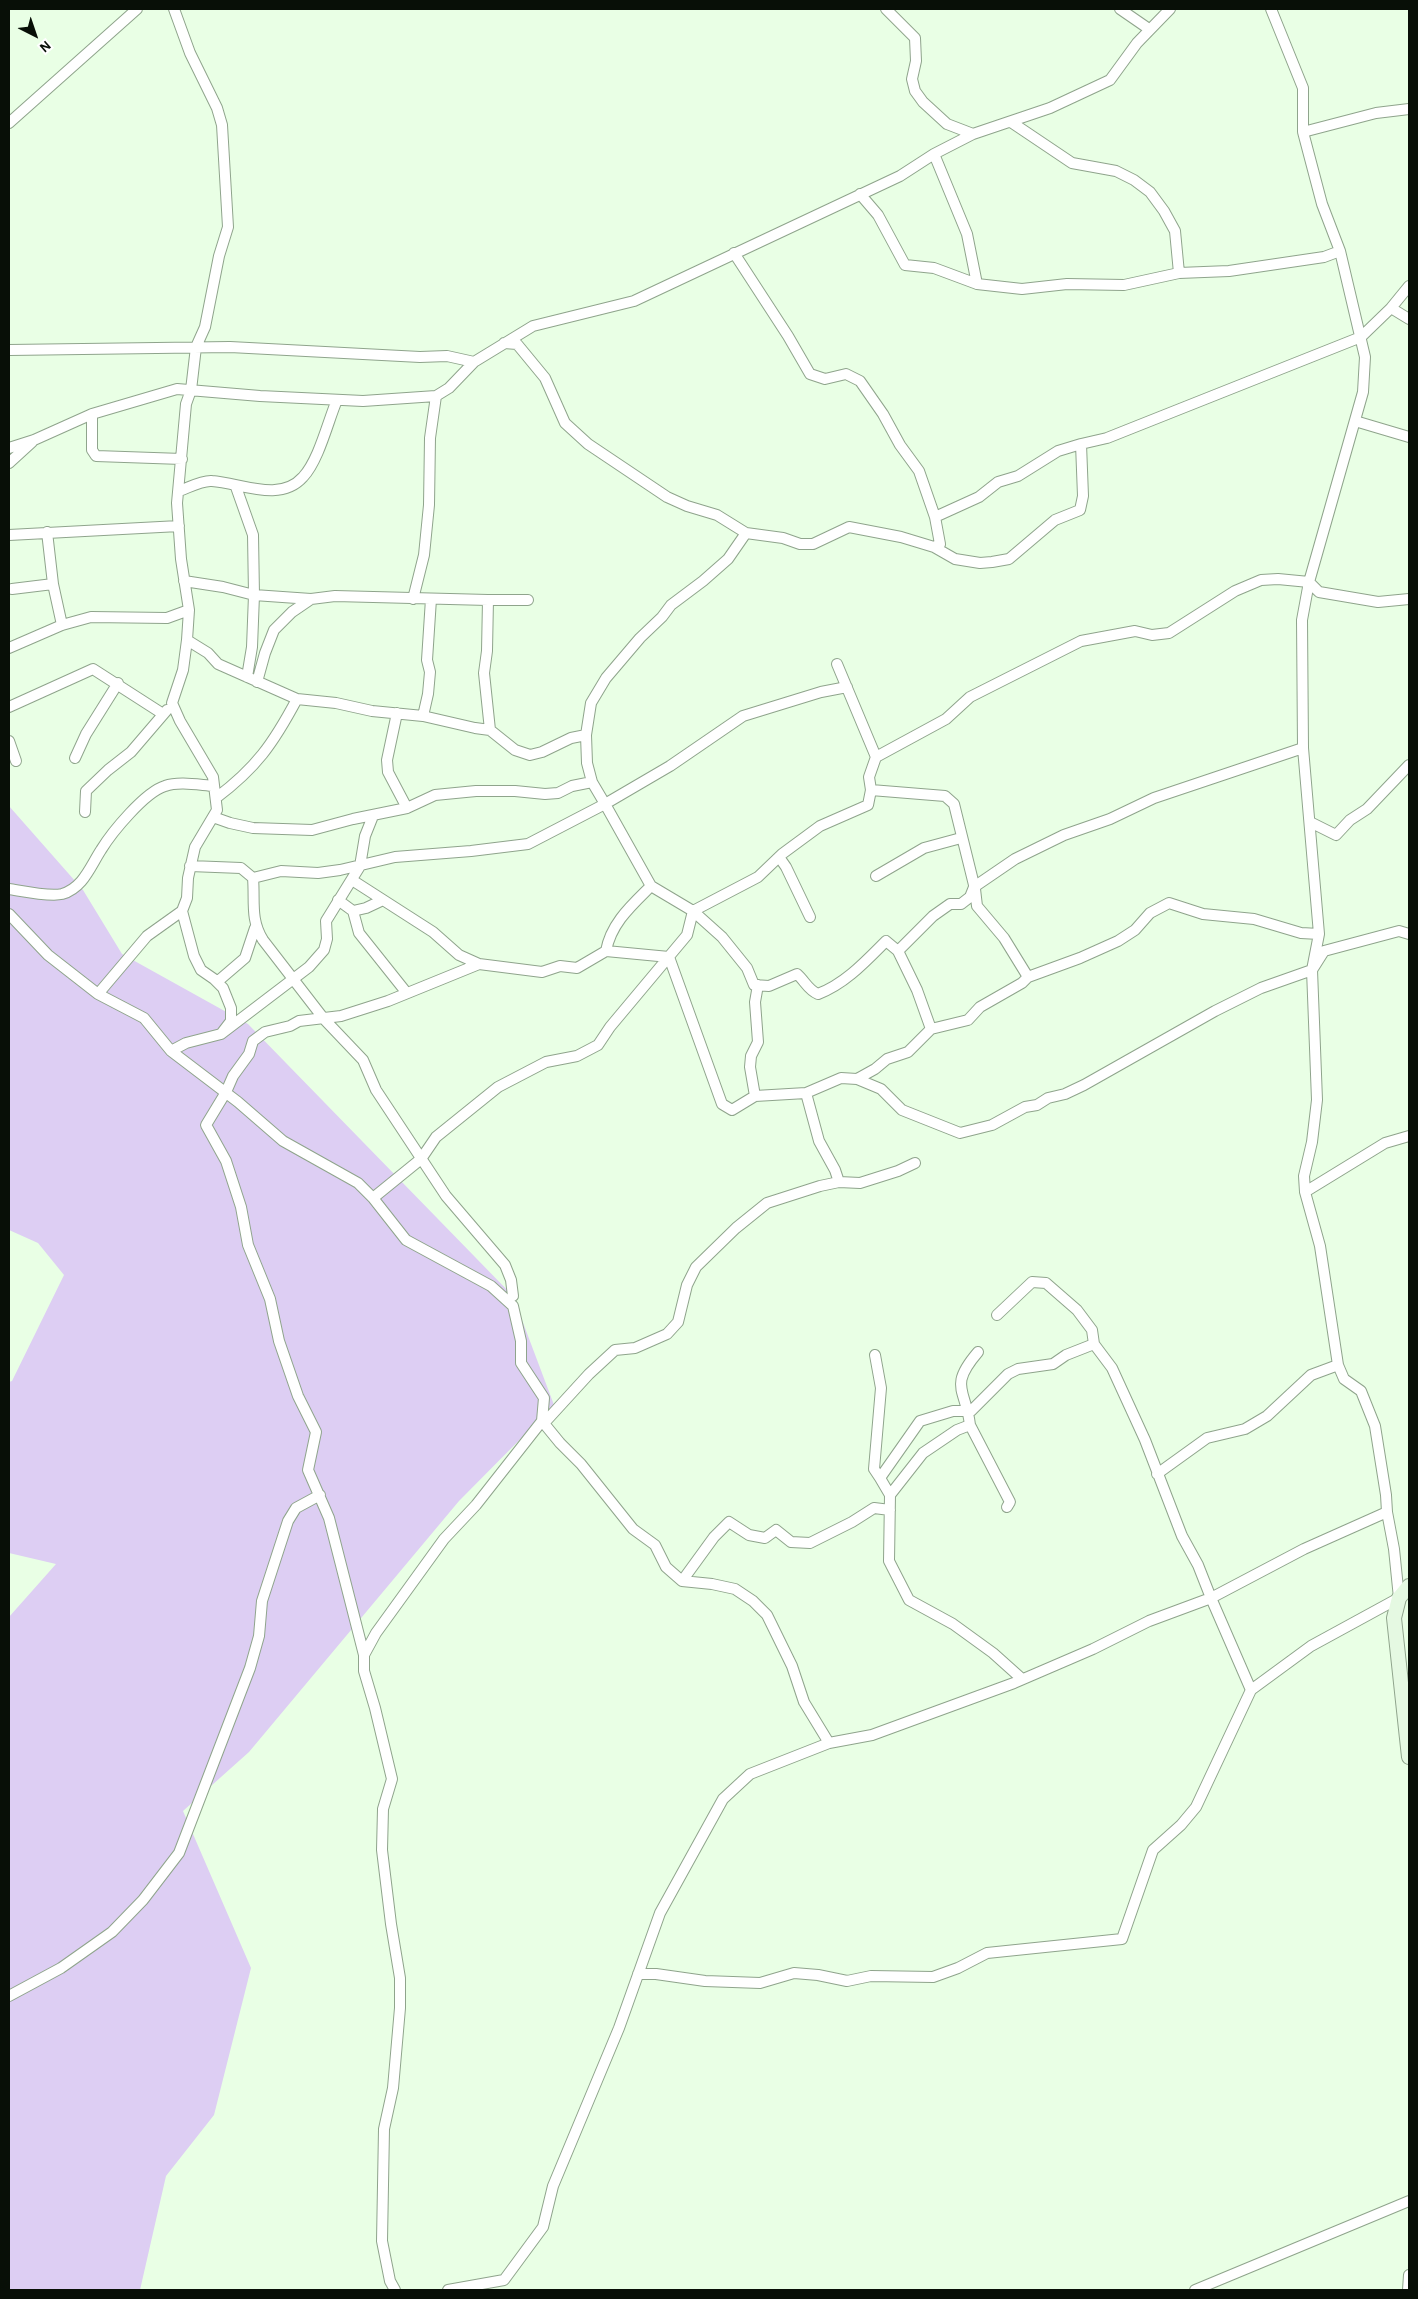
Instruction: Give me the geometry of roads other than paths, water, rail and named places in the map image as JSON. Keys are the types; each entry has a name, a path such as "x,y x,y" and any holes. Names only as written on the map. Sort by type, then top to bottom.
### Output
{"street":[{"path":"9,123 137,9"},
{"path":"86,812 86,791 131,752 172,704 184,670 190,610 180,559 179,491 186,404 191,390 196,347 204,327 219,256 228,227 222,125 217,108 190,53 174,9"},
{"path":"886,9 915,38 916,61 912,79 915,91 947,124 973,134"},
{"path":"1120,9 1149,29"},
{"path":"9,448 34,440 92,414 178,389 260,396 363,401 436,396 449,388 474,362 533,326 634,301 900,176 934,154 973,134 1050,108 1110,80 1149,29 1170,9"},
{"path":"1272,9 1304,88 1303,132 1322,204 1340,250 1365,357 1363,392 1309,582 1302,620 1303,748 1319,934 1312,970 1317,1100 1312,1142 1304,1176 1305,1192 1320,1246 1338,1365 1344,1379 1361,1392 1375,1426 1394,1548 1399,1598 1394,1618 1409,1757"},
{"path":"1303,132 1376,112 1409,109"},
{"path":"1012,122 1072,163 1116,171 1134,180 1150,192 1164,211 1175,231 1179,273"},
{"path":"934,154 967,234 977,284"},
{"path":"860,194 878,215 905,265 934,268 977,284 1022,289 1068,284 1124,285 1179,273 1229,271 1324,257 1340,250"},
{"path":"734,253 788,336 810,374 825,379 846,374 860,381 883,414 900,445 919,471 935,517 940,544 934,547"},
{"path":"935,517 979,497 998,482 1018,476 1058,451 1107,438 1361,337 1391,308 1409,286"},
{"path":"1391,308 1409,320"},
{"path":"504,344 517,344 545,378 566,423 588,444 667,497 687,506 716,515 746,533 784,538 800,544 813,544 849,527 901,537 934,547 955,559 980,563 1009,559 1055,520 1080,510 1084,496 1081,444"},
{"path":"9,350 196,347 420,357 447,356 474,362"},
{"path":"413,599 424,555 429,505 430,438 436,396"},
{"path":"179,491 210,481 236,487 282,490 303,477 314,458 337,400"},
{"path":"92,414 92,450 96,456 182,459"},
{"path":"1355,420 1409,438"},
{"path":"9,463 34,440"},
{"path":"236,487 253,535 254,595 252,647 247,677"},
{"path":"9,536 47,532 179,526"},
{"path":"47,532 53,584 62,625"},
{"path":"746,533 728,559 671,605 606,678 591,704 586,735 587,763 592,782 651,886 693,911 722,937 747,968 754,985 769,986 797,974 804,980 810,991 818,994 834,988 847,979 886,941 898,951 918,990 932,1029"},
{"path":"373,1198 421,1159 436,1137 498,1088 546,1062 577,1056 598,1045 610,1027 687,935 693,911 758,877 779,857 820,826 868,805 871,790 868,777 876,757 946,719 970,697 1082,641 1135,631 1152,635 1169,633 1235,591 1261,580 1278,579 1309,582 1320,592 1378,602 1409,599"},
{"path":"184,581 223,587 254,595 311,599 334,596 528,600"},
{"path":"12,589 53,584"},
{"path":"257,682 274,630 292,612 311,599"},
{"path":"423,716 430,672 428,660 430,599"},
{"path":"488,600 487,651 484,673 490,730"},
{"path":"9,648 62,625 90,617 167,618 190,610"},
{"path":"187,640 208,653 218,664 297,700 336,703 372,711 423,716 490,730 515,750 530,756 571,738 586,735"},
{"path":"837,664 876,757"},
{"path":"9,707 93,669 118,683 163,714"},
{"path":"74,758 86,734 118,683"},
{"path":"253,878 282,871 318,872 360,866 395,857 471,852 528,844 605,804 670,766 743,716 821,692 847,687"},
{"path":"216,798 242,778 262,757 279,733 297,700"},
{"path":"98,994 147,936 182,911 187,898 190,866 195,847 216,810 213,777 172,704"},
{"path":"397,713 387,760 388,772 407,808"},
{"path":"9,741 16,761"},
{"path":"898,951 933,916 950,904 961,904 970,897 974,887 1015,859 1064,835 1110,819 1154,798 1303,748"},
{"path":"1310,822 1336,835 1350,820 1367,809 1409,765"},
{"path":"213,817 253,828 312,830 407,808 435,795 476,791 558,793 572,786 592,782"},
{"path":"9,889 59,895 70,891 80,884 102,848 123,820 153,792 165,785 214,786"},
{"path":"871,790 945,796 954,804 977,906 1004,938 1028,977"},
{"path":"171,1051 186,1043 222,1034 293,977 309,967 324,950 327,939 326,921 360,866 365,836 374,816"},
{"path":"876,876 924,848 961,838"},
{"path":"779,857 810,917"},
{"path":"190,866 241,868 253,878"},
{"path":"253,878 252,911 255,928 324,1019 362,1060 376,1090 446,1196 505,1265 511,1280 513,1296"},
{"path":"352,880 433,932 459,954 479,964 542,972 560,966 577,968 606,951 669,957"},
{"path":"606,951 608,942 622,917 651,886"},
{"path":"338,900 353,911 359,933 406,992"},
{"path":"353,911 383,900"},
{"path":"858,1079 887,1059 908,1052 932,1029 968,1020 980,1007 1022,983 1028,977 1080,958 1118,941 1136,930 1150,913 1169,903 1203,914 1254,919 1301,933 1319,934"},
{"path":"182,911 194,956 201,970 224,988 231,1008 231,1021 222,1034"},
{"path":"9,914 48,955 98,994 144,1018 171,1051 226,1092 284,1141 358,1183 373,1198 406,1240 492,1286 513,1306 521,1341 521,1363 544,1398 542,1421 476,1505 444,1539 376,1633 364,1655"},
{"path":"217,982 245,958 255,928"},
{"path":"669,957 722,1104 732,1110 755,1096 806,1093 841,1078 858,1079 881,1089 902,1110 921,1116 952,1131 960,1132 992,1125 1025,1107 1038,1105 1048,1098 1065,1094 1084,1085 1215,1011 1261,988 1312,970 1324,950 1408,930"},
{"path":"394,2290 390,2281 382,2241 384,2129 393,2088 400,2008 400,1978 382,1850 383,1809 392,1779 364,1671 364,1655 338,1552 320,1495 308,1470 316,1432 298,1396 279,1341 270,1299 248,1245 241,1207 226,1161 206,1125 226,1092 233,1076 249,1054 253,1041 265,1032 290,1026 299,1020 340,1016 388,1001 406,992 479,964"},
{"path":"755,1096 750,1066 751,1056 758,1042 755,1002 758,985"},
{"path":"806,1093 819,1141 836,1170 839,1182"},
{"path":"1305,1192 1385,1143 1409,1136"},
{"path":"542,1421 546,1421 589,1374 615,1350 635,1348 668,1334 678,1322 687,1285 696,1267 736,1228 767,1203 839,1182 860,1183 898,1171 915,1162"},
{"path":"997,1315 1032,1282 1046,1283 1077,1310 1092,1330 1094,1344 1112,1368 1146,1440 1157,1474 1182,1536 1198,1565 1251,1690"},
{"path":"880,1478 920,1421 953,1411 969,1412 1008,1374 1018,1369 1053,1364 1066,1355 1094,1344"},
{"path":"978,1352 961,1377 960,1390 969,1412 970,1425 1010,1502 1007,1507"},
{"path":"875,1355 881,1388 874,1469 890,1495 889,1562 909,1600 953,1624 993,1653 1022,1679"},
{"path":"1157,1474 1207,1438 1245,1429 1267,1416 1311,1375 1338,1365"},
{"path":"542,1421 581,1464 633,1529 655,1545 666,1567 682,1581 712,1584 735,1589 753,1601 767,1615 792,1666 804,1702 830,1743"},
{"path":"890,1495 923,1454 957,1430 970,1425"},
{"path":"9,1996 61,1968 112,1932 143,1900 179,1853 250,1668 259,1636 262,1601 288,1521 296,1508 320,1495"},
{"path":"682,1581 714,1537 729,1522 749,1535 765,1538 776,1530 791,1542 810,1544 874,1508 890,1510"},
{"path":"448,2290 504,2280 543,2227 553,2186 619,2028 660,1913 723,1799 750,1774 830,1743 872,1735 1022,1679 1093,1649 1149,1621 1211,1598 1304,1549 1387,1512"},
{"path":"638,1974 656,1974 705,1981 760,1983 794,1973 818,1975 847,1981 871,1976 933,1977 958,1968 987,1953 1122,1939 1153,1850 1181,1825 1196,1807 1251,1690 1312,1646 1399,1598 1409,1586"},
{"path":"1195,2290 1409,2200"},
{"path":"1408,2290 1409,2275"}]}
